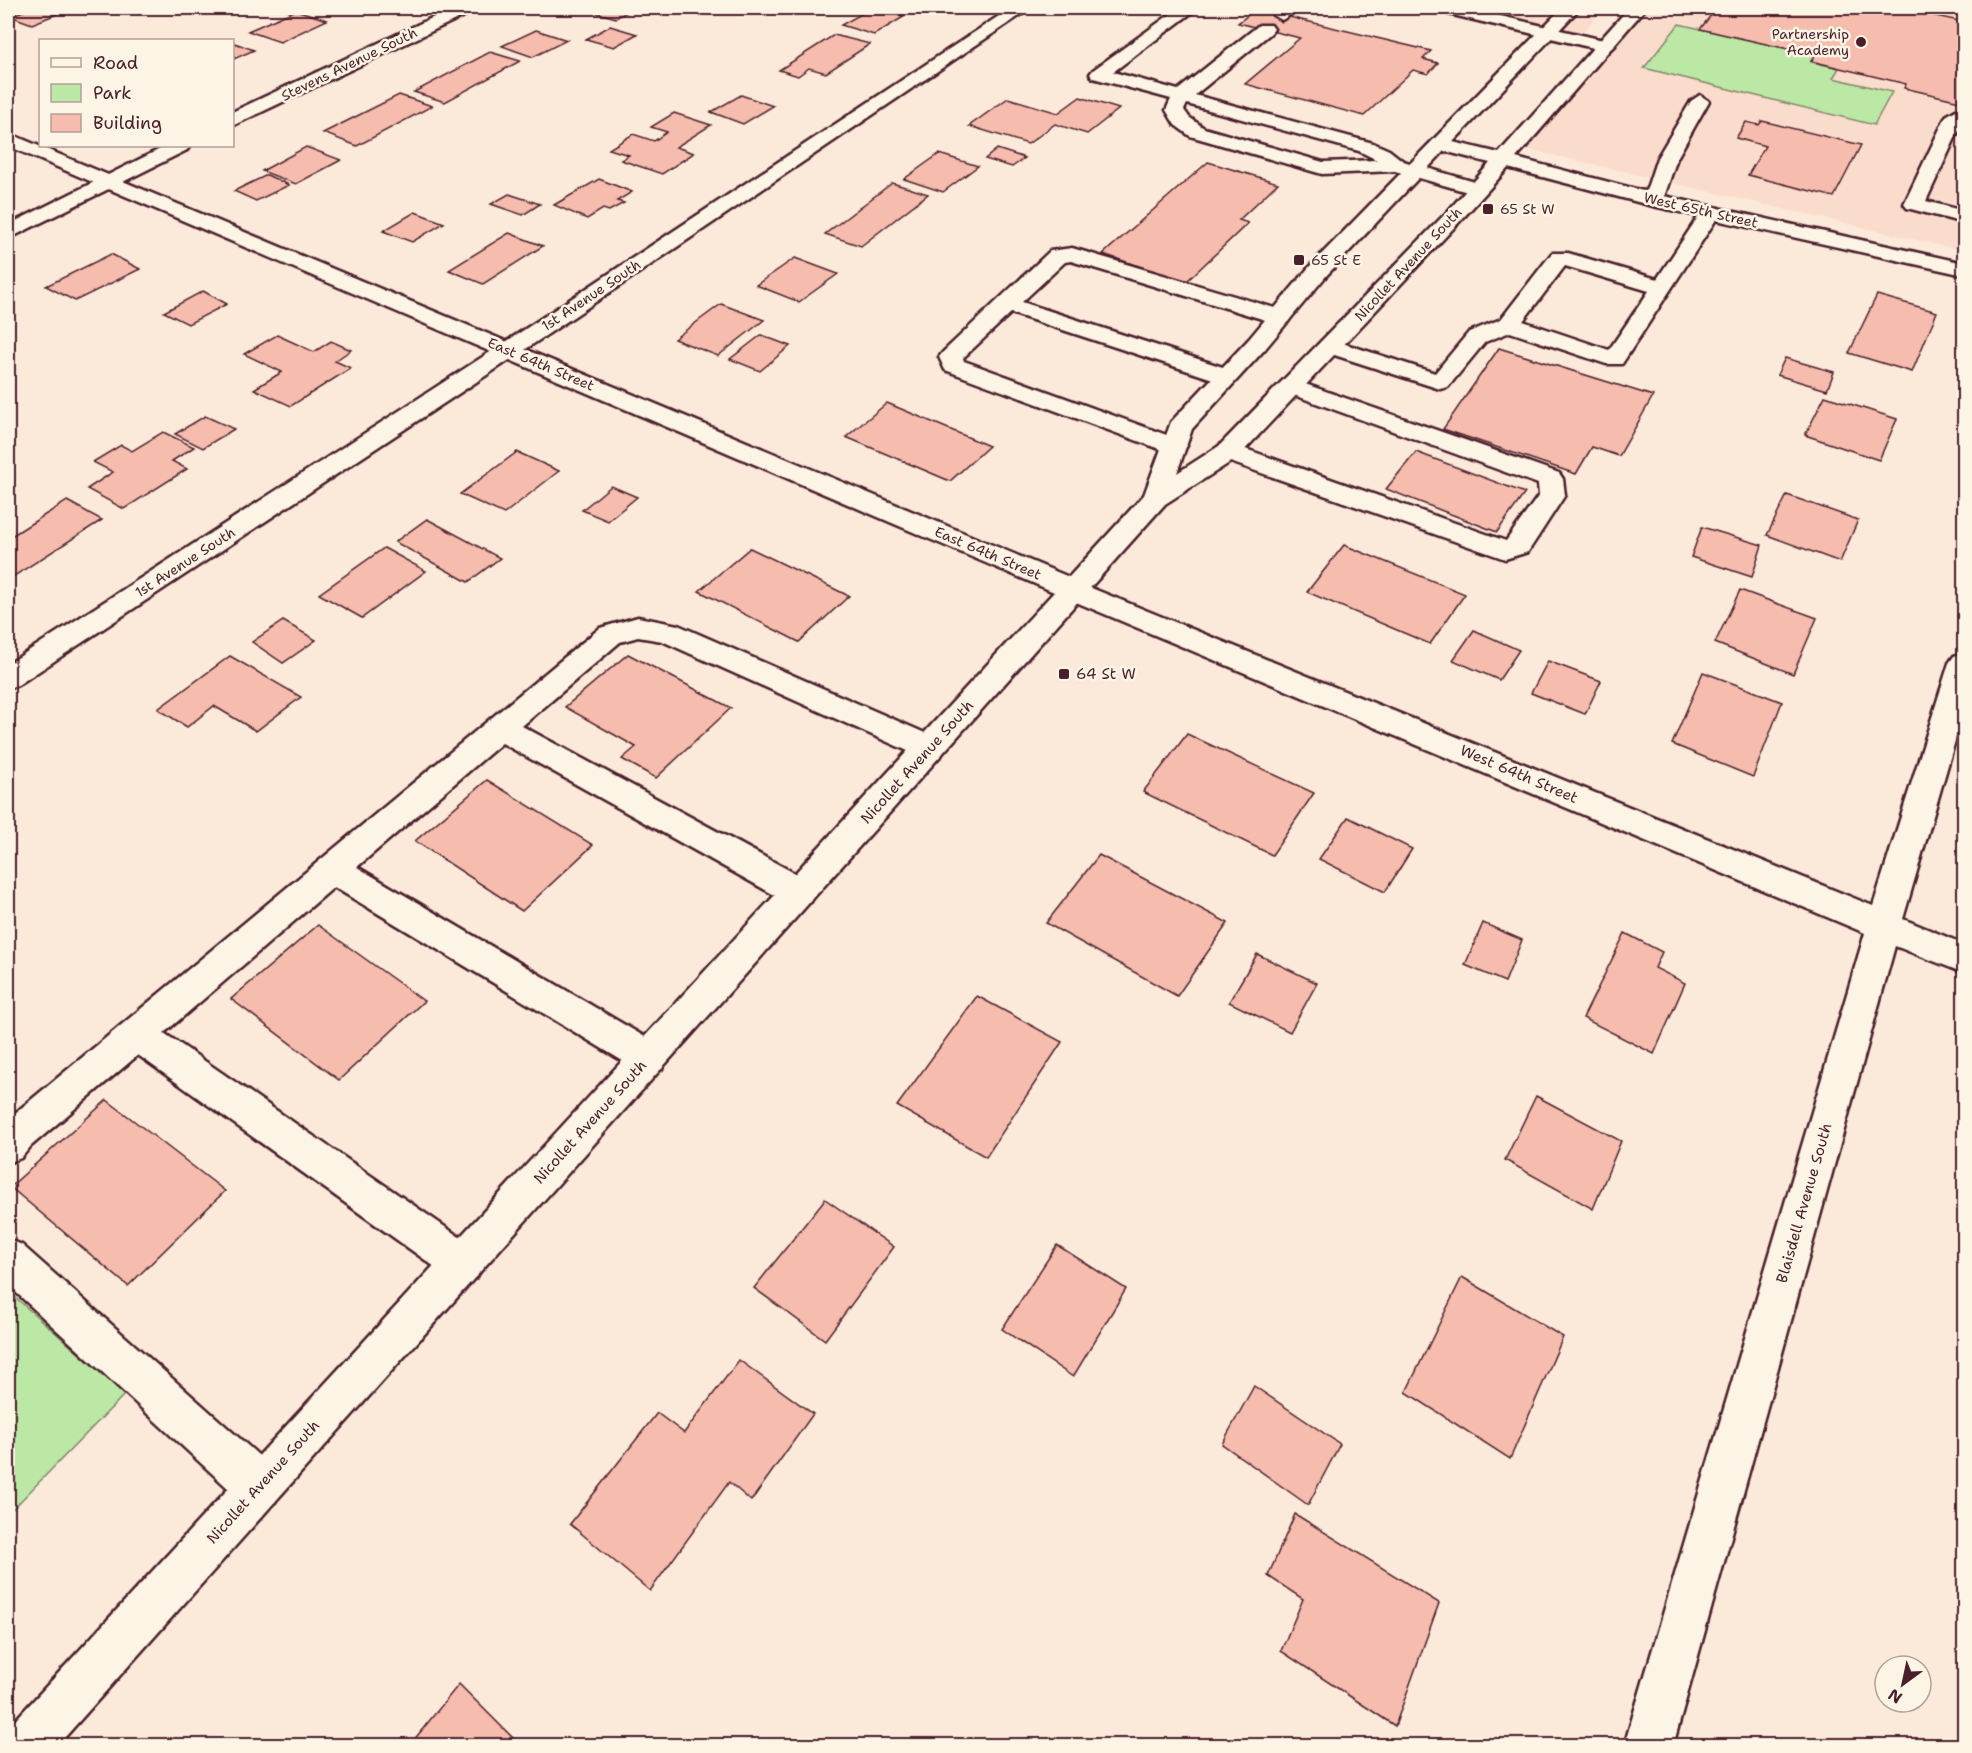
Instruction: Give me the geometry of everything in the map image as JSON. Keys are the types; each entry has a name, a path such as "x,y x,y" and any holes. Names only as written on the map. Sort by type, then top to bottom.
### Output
{"street":[{"name":"Stevens Avenue South","path":"234,119 466,8"},
{"name":"1st Avenue South","path":"8,678 509,350 1022,8"},
{"path":"1189,8 1099,74 1366,147 1406,168 1478,189"},
{"path":"1446,8 1480,11 1548,32 1606,46"},
{"name":"Nicollet Avenue South","path":"1156,498 1180,427 1280,317 1406,168 1440,144 1571,8"},
{"name":"Nicollet Avenue South","path":"24,1746 1156,498 1228,452 1478,189 1638,8"},
{"path":"1265,30 1181,97 1175,110 1182,121 1197,132 1322,168 1406,168"},
{"path":"1653,200 1667,158 1700,101"},
{"path":"1965,118 1956,116 1914,204 1965,217"},
{"name":"East 64th Street","path":"8,139 1074,590"},
{"name":"West 65th Street","path":"1440,144 1653,200 1965,270"},
{"path":"8,233 106,181 178,147"},
{"path":"1509,324 1614,359 1711,213"},
{"path":"1174,446 953,365 951,357 1058,256 1072,254 1280,317"},
{"path":"1330,346 1440,382 1477,337 1509,324 1560,258 1662,288"},
{"path":"1006,304 1227,376"},
{"path":"1228,452 1505,550 1518,546 1552,495 1550,480 1291,386"},
{"name":"West 64th Street","path":"1074,590 1965,960"},
{"path":"8,1146 18,1134 610,635 638,627 668,632 930,748"},
{"name":"Blaisdell Avenue South","path":"1648,1746 1884,925 1965,663"},
{"path":"500,728 799,892"},
{"path":"332,869 649,1058"},
{"path":"137,1034 463,1263"},
{"path":"8,1259 259,1486"}],"shaded area":[{"path":"1468,8 1603,8 1582,34"},
{"path":"1642,8 1964,8 1964,251 1518,147"}],"green space":[{"path":"1679,24 1815,55 1811,62 1839,68 1833,78 1892,92 1874,125 1644,68"},
{"path":"8,1291 125,1394 8,1514"}],"building":[{"path":"31,8 72,8 32,24 10,16"},
{"path":"579,8 634,8 616,18"},
{"path":"872,8 905,16 874,35 841,25"},
{"name":"Partnership Academy","path":"1695,8 1899,8 1964,22 1964,102 1904,88 1906,84 1811,61 1815,55 1700,29 1712,14 1694,10"},
{"path":"1256,9 1431,51 1423,59 1438,63 1428,74 1413,70 1364,116 1245,84 1300,38 1238,23"},
{"path":"296,10 327,20 280,42 248,31"},
{"path":"610,26 637,34 614,47 586,39"},
{"path":"536,30 567,40 533,57 502,46"},
{"path":"834,35 870,44 826,73 809,68 798,76 779,70"},
{"path":"234,43 254,50 234,59"},
{"path":"490,52 520,61 445,102 414,92"},
{"path":"399,95 432,106 357,146 323,133"},
{"path":"741,95 773,106 743,124 711,112"},
{"path":"1080,97 1119,109 1087,134 1055,124 1028,144 969,126 1008,98 1058,113"},
{"path":"674,113 711,125 676,147 694,153 662,174 621,160 629,155 609,149 633,134 654,141 667,132 651,127"},
{"path":"1762,121 1861,145 1834,197 1748,175 1765,146 1736,138 1746,122 1759,125"},
{"path":"306,147 341,160 296,184 262,171"},
{"path":"997,149 1025,158 1012,167 985,159"},
{"path":"939,154 978,166 943,192 904,179"},
{"path":"1208,162 1278,183 1239,220 1248,223 1186,282 1103,254"},
{"path":"267,175 289,185 256,201 234,191"},
{"path":"599,179 632,192 617,201 624,203 609,211 603,209 587,219 554,205"},
{"path":"892,183 928,194 861,246 825,234"},
{"path":"509,194 540,204 523,215 491,204"},
{"path":"415,212 444,223 412,242 383,231"},
{"path":"509,233 543,246 483,284 449,270"},
{"path":"111,254 140,269 75,301 46,286"},
{"path":"795,258 838,274 799,302 756,285"},
{"path":"203,291 227,304 188,324 164,312"},
{"path":"1877,295 1937,312 1912,372 1849,353"},
{"path":"721,304 764,320 718,356 674,339"},
{"path":"277,335 314,352 331,341 351,350 335,361 351,368 291,406 254,389 282,372 244,354"},
{"path":"761,335 790,346 760,371 730,359"},
{"path":"1499,348 1653,396 1619,456 1592,447 1576,474 1443,429"},
{"path":"1785,358 1834,372 1827,390 1777,375"},
{"path":"1825,396 1897,419 1879,460 1805,435"},
{"path":"887,403 989,446 950,481 846,437"},
{"path":"205,416 234,429 203,448 175,434"},
{"path":"163,432 194,447 172,461 187,469 124,509 87,489 113,472 93,462 121,445 132,451"},
{"path":"517,452 559,471 504,514 460,494"},
{"path":"1416,452 1525,493 1497,532 1386,489"},
{"path":"611,486 637,497 608,521 582,510"},
{"path":"1787,495 1858,520 1840,562 1767,535"},
{"path":"67,501 102,520 8,580 8,538"},
{"path":"427,519 500,558 468,582 395,542"},
{"path":"1702,527 1762,545 1752,577 1691,557"},
{"path":"1344,545 1465,594 1430,644 1307,592"},
{"path":"384,548 426,571 362,618 319,594"},
{"path":"750,548 849,596 799,642 699,591"},
{"path":"1740,590 1817,618 1793,674 1715,643"},
{"path":"283,621 316,640 283,663 252,642"},
{"path":"1474,630 1519,650 1499,680 1453,660"},
{"path":"628,654 731,708 656,778 622,759 636,747 565,707"},
{"path":"230,656 301,697 256,731 214,706 187,727 158,709"},
{"path":"1548,661 1601,681 1585,714 1531,693"},
{"path":"1703,672 1782,702 1753,777 1672,744"},
{"path":"1187,734 1314,793 1272,855 1143,792"},
{"path":"487,780 593,845 522,911 415,841"},
{"path":"1348,817 1412,849 1385,892 1319,859"},
{"path":"1099,855 1228,923 1177,996 1046,923"},
{"path":"1483,923 1522,940 1505,982 1465,965"},
{"path":"318,925 424,1001 339,1080 231,999"},
{"path":"1625,933 1662,952 1655,968 1685,983 1654,1054 1583,1018"},
{"path":"1257,954 1317,983 1290,1032 1229,1002"},
{"path":"977,996 1062,1042 986,1157 897,1106"},
{"path":"1536,1096 1621,1141 1593,1209 1505,1160"},
{"path":"107,1100 225,1191 128,1286 10,1187"},
{"path":"825,1199 894,1247 825,1340 754,1288"},
{"path":"1057,1245 1126,1289 1073,1377 1002,1329"},
{"path":"1462,1277 1563,1337 1510,1459 1406,1392"},
{"path":"739,1360 813,1414 751,1501 729,1482 650,1591 570,1524 657,1413 684,1433"},
{"path":"1254,1386 1340,1444 1308,1505 1222,1444"},
{"path":"1295,1514 1439,1603 1395,1726 1281,1651 1303,1599 1268,1576"},
{"path":"459,1684 521,1746 409,1746"}],"place":[{"name":"Partnership Academy","path":"1861,42"},
{"name":"65 St W","path":"1488,209"},
{"name":"65 St E","path":"1299,260"},
{"name":"64 St W","path":"1064,674"}]}
